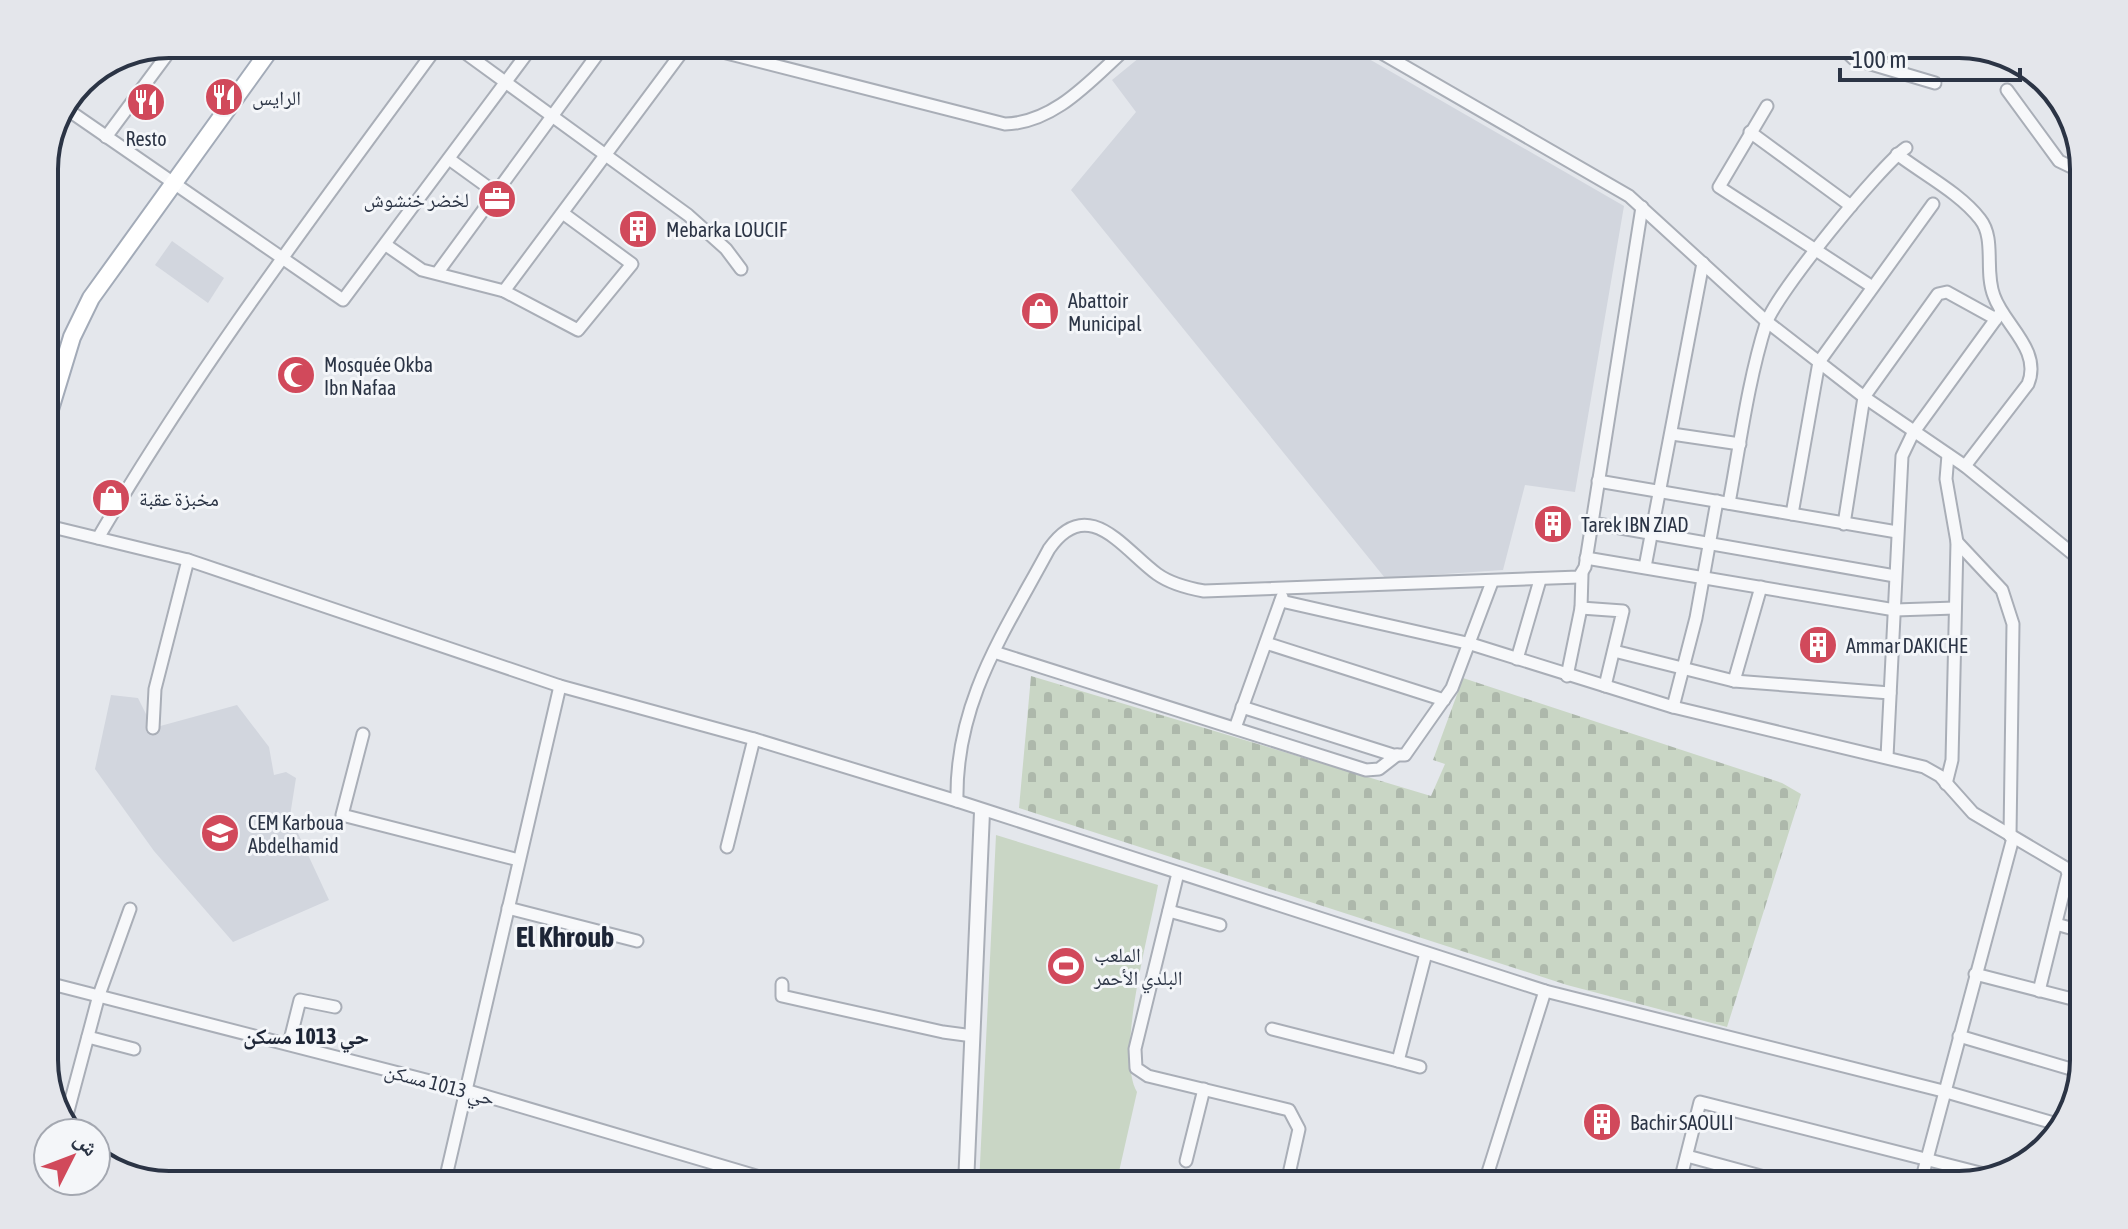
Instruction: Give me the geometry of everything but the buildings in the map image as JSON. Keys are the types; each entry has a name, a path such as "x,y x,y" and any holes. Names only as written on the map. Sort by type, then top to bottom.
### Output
{"main road":[{"path":"58,383 72,337 91,298 171,182 263,59"}],"street":[{"path":"106,137 164,58"},
{"path":"98,538 150,450 281,260 429,58"},
{"path":"472,58 551,119 706,229 741,269"},
{"path":"73,114 343,300 524,58"},
{"path":"438,272 595,58"},
{"path":"504,291 680,58"},
{"path":"745,58 1005,124 1024,124 1043,118 1114,58"},
{"path":"1390,58 1615,187 1642,207 1766,321 1913,433 1965,466 2070,552"},
{"path":"1853,58 1935,83"},
{"path":"2007,90 2059,161 2070,166"},
{"path":"1767,106 1719,187 1871,286"},
{"path":"1750,132 1851,206"},
{"path":"1729,503 1766,321 1851,206 1901,151 1979,217 1988,238 1991,287 1998,315 2030,356 2030,377 1965,466"},
{"path":"449,159 496,193"},
{"path":"1792,514 1819,362 1933,204"},
{"path":"1567,676 1581,608 1582,574 1642,207"},
{"path":"386,245 422,270 504,291 578,330 632,264 564,214"},
{"path":"1645,567 1662,491 1703,263"},
{"path":"1844,524 1864,397 1940,293 1947,292 1998,315"},
{"path":"1887,757 1900,466 1913,433 1998,315"},
{"path":"1672,434 1740,444"},
{"path":"1946,784 1952,760 1957,542 1946,479 1948,455"},
{"path":"1598,481 1897,532"},
{"path":"1673,707 1704,577 1717,501"},
{"path":"1592,523 1895,576"},
{"path":"957,801 956,773 965,719 977,684 1049,549 1061,535 1076,528 1094,527 1111,533 1156,573 1178,586 1204,591 1576,579 1582,574"},
{"path":"58,528 188,560 560,686 754,739 957,801 982,812 1545,991 1943,1091 2050,1122"},
{"path":"1924,1171 2012,837 2013,624 2002,590 1957,542"},
{"path":"1586,558 1895,610 1955,608"},
{"path":"153,728 155,689 188,560"},
{"path":"1517,659 1540,580"},
{"path":"994,652 1366,770 1379,769 1397,755 1412,749 1425,723 1444,700 1471,644 1492,582"},
{"path":"1734,681 1761,587"},
{"path":"1235,728 1285,589"},
{"path":"1281,601 1471,644 1673,707 1887,757 1933,771 1966,808 2066,868 2068,874 2039,991"},
{"path":"1581,608 1623,611 1605,686"},
{"path":"1266,643 1444,700"},
{"path":"1614,651 1734,681 1890,693"},
{"path":"447,1171 560,686"},
{"path":"1242,707 1397,755"},
{"path":"363,734 342,815 519,860"},
{"path":"727,847 754,739"},
{"path":"967,1171 982,812"},
{"path":"1178,873 1135,1049 1136,1068 1148,1076 1289,1110 1296,1117 1299,1129 1290,1171"},
{"path":"508,908 637,941"},
{"path":"69,1108 99,995 130,909"},
{"path":"1169,911 1220,925"},
{"path":"2056,924 2070,928"},
{"path":"1398,1061 1426,953"},
{"path":"1975,974 2070,999"},
{"path":"782,984 782,996 973,1036"},
{"name":"حي 1013 مسكن","path":"58,985 465,1090 740,1171"},
{"path":"1488,1171 1545,991"},
{"path":"289,1044 300,1000 335,1007"},
{"path":"1272,1029 1420,1067"},
{"path":"1959,1036 2069,1069"},
{"path":"88,1037 134,1049"},
{"path":"1186,1161 1204,1089"},
{"path":"1683,1171 1700,1102 1967,1170"},
{"path":"1687,1156 1742,1171"}],"shaded area":[{"path":"1139,58 1367,58 1624,206 1575,492 1525,485 1503,570 1385,578 1071,190 1136,112 1112,80"},
{"path":"172,241 224,278 208,303 155,265"},
{"name":"CEM Karboua Abdelhamid","path":"111,695 138,698 153,728 237,705 269,747 274,775 286,772 296,778 290,816 329,900 233,942 154,851 95,769"}],"green space":[{"path":"1031,676 1431,796 1445,764 1433,760 1463,678 1782,783 1801,794 1727,1027 1567,985 1019,808"},
{"name":"الملعب البلدي الأحمر","path":"996,835 1158,885 1136,992 1130,1050 1131,1074 1137,1092 1119,1171 980,1171"}],"place":[{"name":"الرايس","path":"224,97"},
{"name":"Resto","path":"146,102"},
{"name":"لخضر خنشوش","path":"497,199"},
{"name":"Mebarka LOUCIF","path":"638,229"},
{"name":"Abattoir Municipal","path":"1040,311"},
{"name":"Mosquée Okba Ibn Nafaa","path":"296,375"},
{"name":"مخبزة عقبة","path":"111,498"},
{"name":"Tarek IBN ZIAD","path":"1553,524"},
{"name":"Ammar DAKICHE","path":"1818,645"},
{"name":"CEM Karboua Abdelhamid","path":"220,833"},
{"name":"الملعب البلدي الأحمر","path":"1066,966"},
{"name":"Bachir SAOULI","path":"1602,1122"}],"district":[{"name":"El Khroub","path":"565,937"},
{"name":"حي 1013 مسكن","path":"306,1036"}]}
